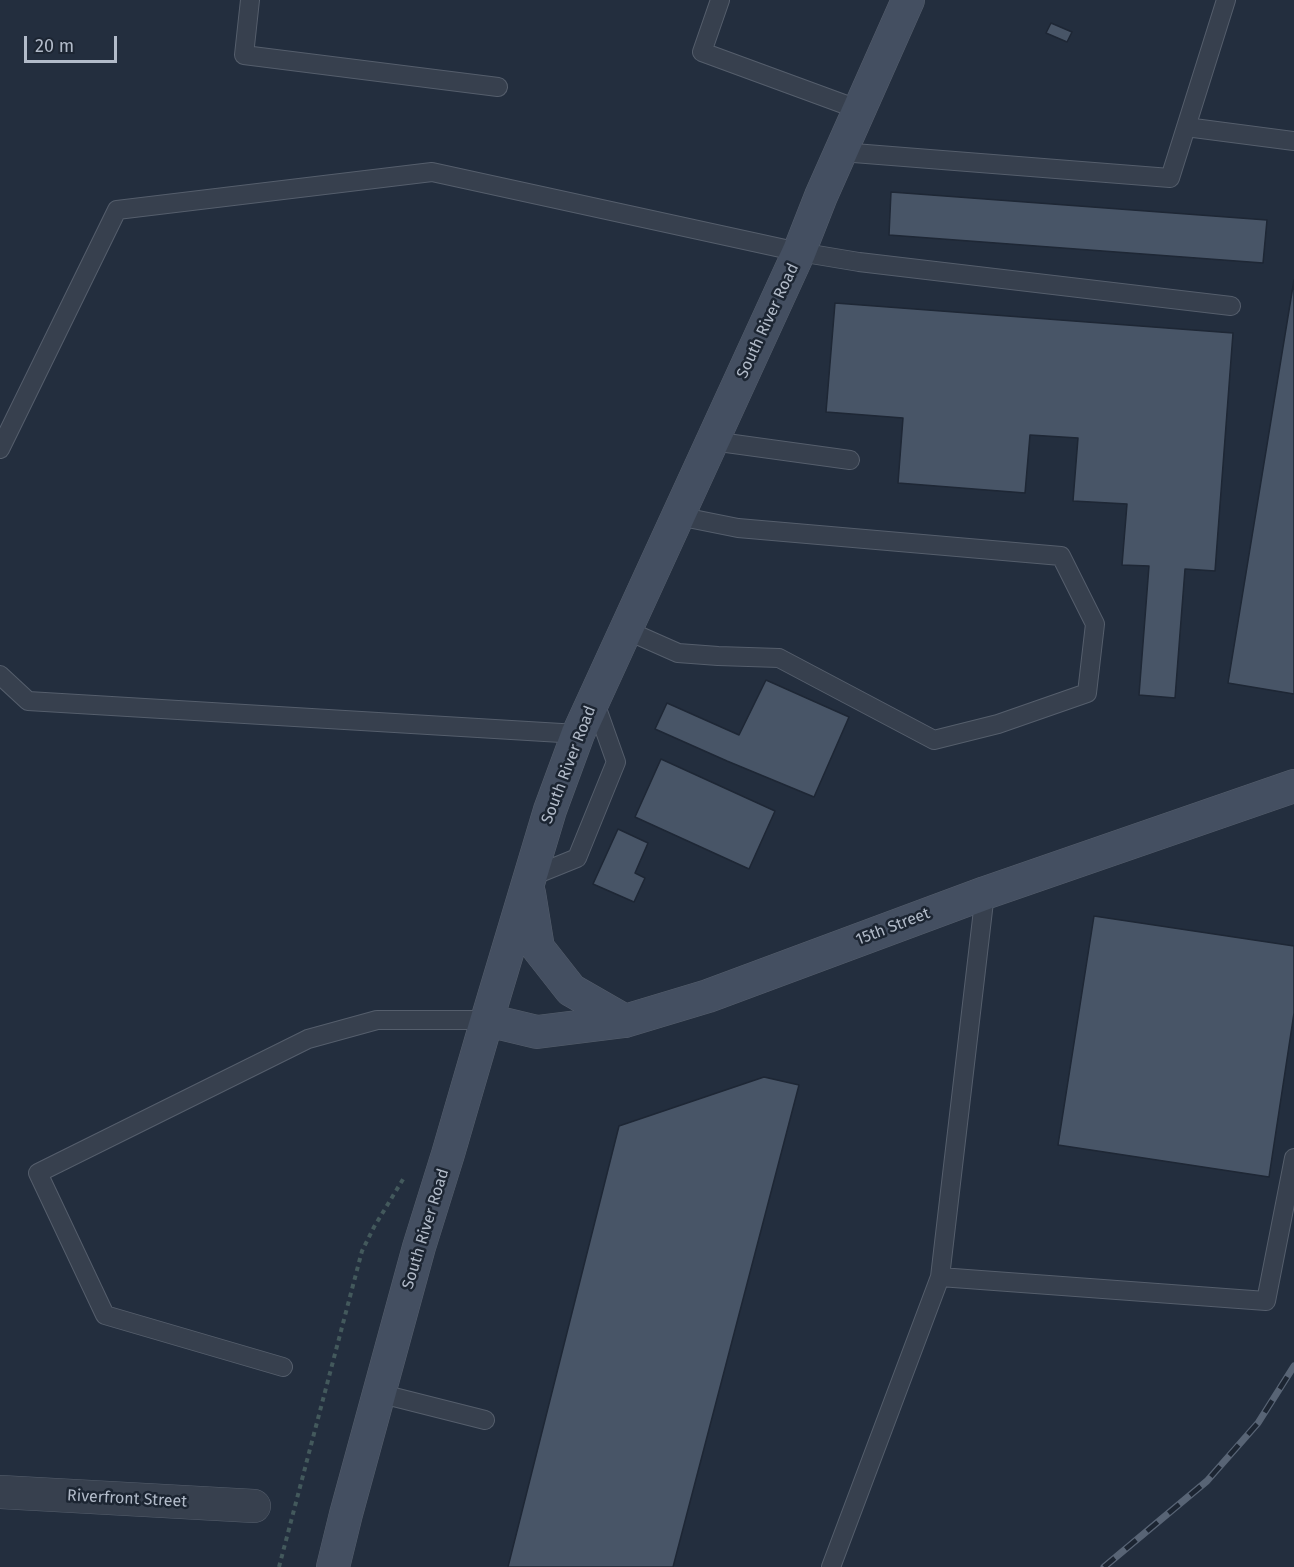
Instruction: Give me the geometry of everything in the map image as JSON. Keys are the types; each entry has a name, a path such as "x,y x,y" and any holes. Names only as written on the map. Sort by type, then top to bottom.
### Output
{"main road":[{"name":"South River Road","path":"333,1567 378,1393 419,1248 550,810 594,700 800,252 821,196 908,0"},
{"name":"15th Street","path":"487,1020 537,1032 625,1021 708,996 985,892 1294,786"},
{"path":"529,881 538,948 570,990 625,1021"}],"street":[{"name":"Riverfront Street","path":"0,1492 254,1506"}],"lane":[{"path":"250,0 244,55 498,87"},
{"path":"720,0 702,52 860,110"},
{"path":"841,152 1170,178 1226,0"},
{"path":"1186,127 1294,141"},
{"path":"0,449 117,210 432,172 800,252 859,262 1231,306"},
{"path":"712,441 850,460"},
{"path":"626,630 678,653 718,657 779,658 934,740 999,724 1087,693 1095,624 1061,556 738,528 678,516"},
{"path":"0,675 28,700 579,734"},
{"path":"529,881 577,858 616,762 594,700"},
{"path":"831,1567 940,1277 985,892"},
{"path":"283,1367 105,1315 38,1173 308,1039 377,1020 487,1020"},
{"path":"940,1277 1266,1300 1294,1158"},
{"path":"378,1393 485,1420"}],"path":[{"path":"279,1567 362,1251 406,1174"}],"building":[{"path":"1051,23 1072,32 1067,42 1046,33"},
{"path":"891,192 1267,220 1263,263 889,235"},
{"path":"1294,280 1294,694 1228,683"},
{"path":"835,303 1233,333 1215,571 1185,569 1175,698 1139,695 1149,566 1122,565 1127,504 1073,501 1078,438 1030,435 1025,493 898,483 903,418 826,412"},
{"path":"766,680 849,717 814,797 655,729 667,703 739,735"},
{"path":"661,759 775,811 749,869 635,817"},
{"path":"618,829 648,843 635,873 645,878 634,902 593,884"},
{"path":"1094,916 1294,946 1294,1013 1269,1177 1058,1145"},
{"path":"764,1077 799,1085 673,1567 508,1567 619,1126"}],"railway":[{"path":"1104,1567 1207,1481 1258,1423 1294,1366"}]}
